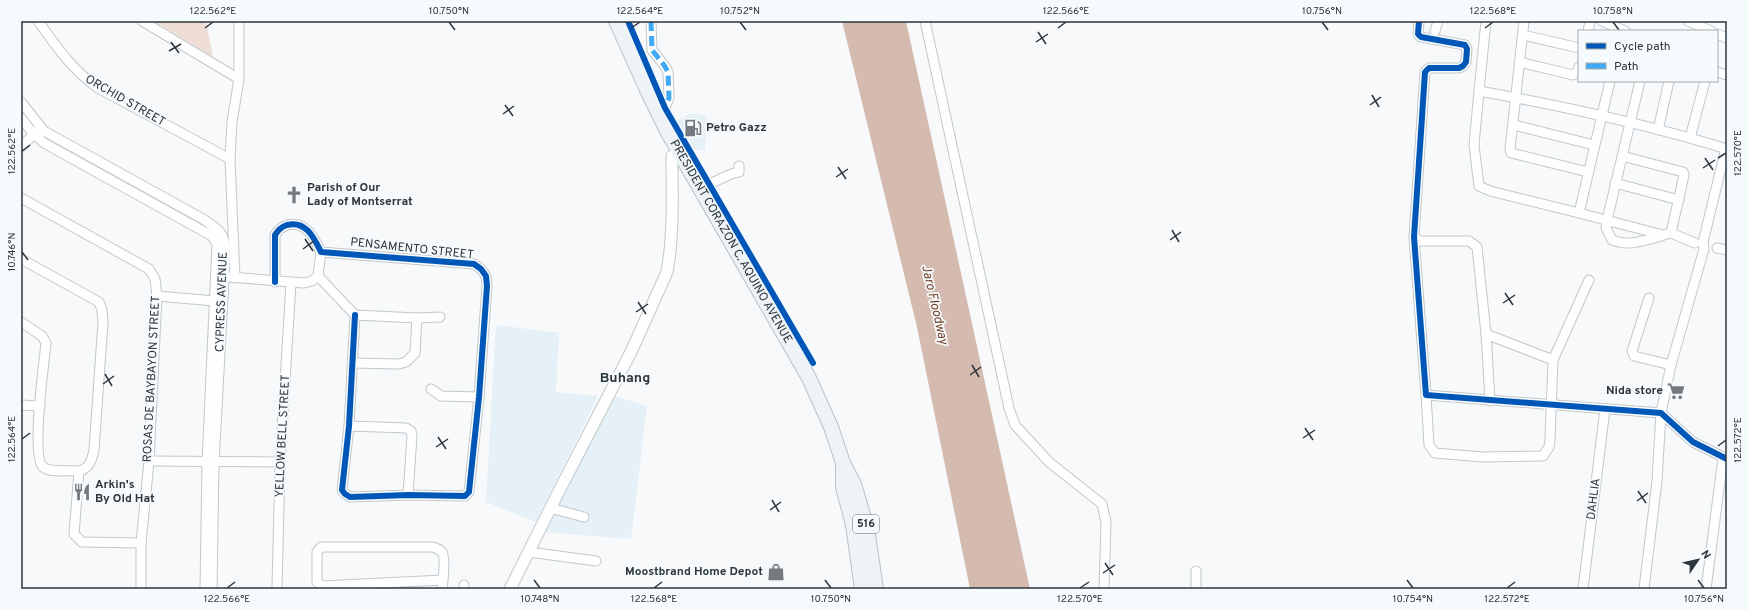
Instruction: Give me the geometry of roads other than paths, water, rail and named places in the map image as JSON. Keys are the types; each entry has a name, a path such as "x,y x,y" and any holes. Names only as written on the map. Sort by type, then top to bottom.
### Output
{"main road":[{"name":"PRESIDENT CORAZON C. AQUINO AVENUE","path":"616,21 666,128 809,378 831,427 843,463 854,484 867,528 876,589"},
{"path":"665,108 663,117 673,150 672,156"},
{"name":"PRESIDENT CORAZON C. AQUINO AVENUE","path":"843,463 843,487 853,526 862,589"},
{"path":"843,463 862,538 868,589"}],"street":[{"name":"ORCHID STREET","path":"38,21 69,63 82,77 92,84 230,158"},
{"path":"142,21 239,79"},
{"path":"235,278 234,215 230,158 232,122 239,79 239,21"},
{"path":"651,21 652,50 664,64 668,72 669,98 665,108"},
{"path":"925,21 1009,408 1015,425 1049,462 1102,504 1106,522 1104,589"},
{"path":"1419,21 1418,34 1422,37 1465,45 1467,49 1466,62 1463,66 1459,68 1429,68 1425,72 1414,237 1429,445 1436,453 1443,455 1483,457 1543,456 1549,447 1550,439 1553,360 1589,280"},
{"path":"1435,31 1438,21"},
{"path":"1486,21 1474,145 1479,186 1490,191 1667,234 1695,243"},
{"path":"1524,21 1514,125 1510,149 1511,153 1588,172"},
{"path":"1602,21 1623,28"},
{"path":"1688,21 1709,30"},
{"path":"1523,35 1578,48"},
{"path":"1520,62 1573,75 1578,70"},
{"path":"1579,213 1610,82"},
{"path":"1640,82 1615,183 1606,228 1608,235 1616,242 1632,243 1667,234"},
{"path":"1658,130 1669,82"},
{"path":"1690,138 1705,82"},
{"path":"1479,91 1602,116 1690,138 1726,149 1719,188 1707,239 1708,244 1704,249 1671,365 1661,413 1657,482 1644,589"},
{"name":"CYPRESS AVENUE","path":"21,102 37,131"},
{"name":"CYPRESS AVENUE","path":"21,118 37,131 140,190 203,220 221,232 220,241 225,261 220,276 205,589"},
{"path":"1514,125 1594,145"},
{"path":"21,147 37,131"},
{"path":"510,589 550,508 631,352 667,272 671,220 672,156"},
{"path":"1622,156 1683,172 1684,175 1679,200 1667,234"},
{"path":"701,188 731,174 739,172 739,166"},
{"path":"1719,188 1727,170"},
{"path":"1615,183 1679,200"},
{"name":"ROSAS DE BAYBAYON STREET","path":"21,198 149,269 155,279 157,296 149,461 142,543 141,589"},
{"path":"220,241 234,215"},
{"path":"220,276 276,282 308,282 318,276 322,252 314,237 305,228 295,224 284,226 278,230 275,235 276,282"},
{"path":"1414,237 1420,241 1469,241 1477,247 1486,334 1490,401"},
{"path":"1717,248 1727,250"},
{"name":"PENSAMENTO STREET","path":"322,252 474,264 481,269 486,276 487,286 479,397 469,492 464,496 408,495"},
{"path":"21,258 102,305 103,322 93,458 89,466 79,471 48,470 42,466 38,459 37,448 46,343 42,336 21,322"},
{"path":"318,276 355,315 417,318 440,317"},
{"name":"YELLOW BELL STREET","path":"278,589 280,462 291,283"},
{"path":"157,296 219,300"},
{"path":"1649,298 1634,340 1632,351 1634,356 1671,365"},
{"path":"349,426 406,428 410,431 412,436 408,495 350,496 345,494 342,490 349,426 355,315"},
{"path":"352,363 399,364 406,362 416,353 417,318"},
{"path":"1486,334 1553,360"},
{"path":"431,389 441,396 479,397"},
{"path":"1426,395 1661,413 1693,442 1725,459 1706,589"},
{"path":"21,405 40,406"},
{"name":"DAHLIA","path":"1583,589 1606,409"},
{"path":"149,461 210,463 280,462"},
{"name":"CYPRESS AVENUE","path":"210,463 212,589"},
{"path":"79,471 74,534 77,539 82,542 142,543"},
{"path":"550,508 584,517"},
{"path":"321,547 434,547 442,552 444,556 443,585 322,586 317,582 317,552 321,547"},
{"path":"529,552 596,561"},
{"path":"1196,571 1196,589"}],"water":[{"name":"Jaro Floodway","path":"842,21 906,21 1030,589 970,589 917,327"}],"place":[{"name":"Petro Gazz","path":"693,128"},
{"name":"Parish of Our Lady of Montserrat","path":"294,195"},
{"name":"Nida store","path":"1676,391"},
{"name":"Arkin's By Old Hat","path":"82,492"},
{"name":"Moostbrand Home Depot","path":"776,572"}],"district":[{"name":"Buhang","path":"625,378"}]}
